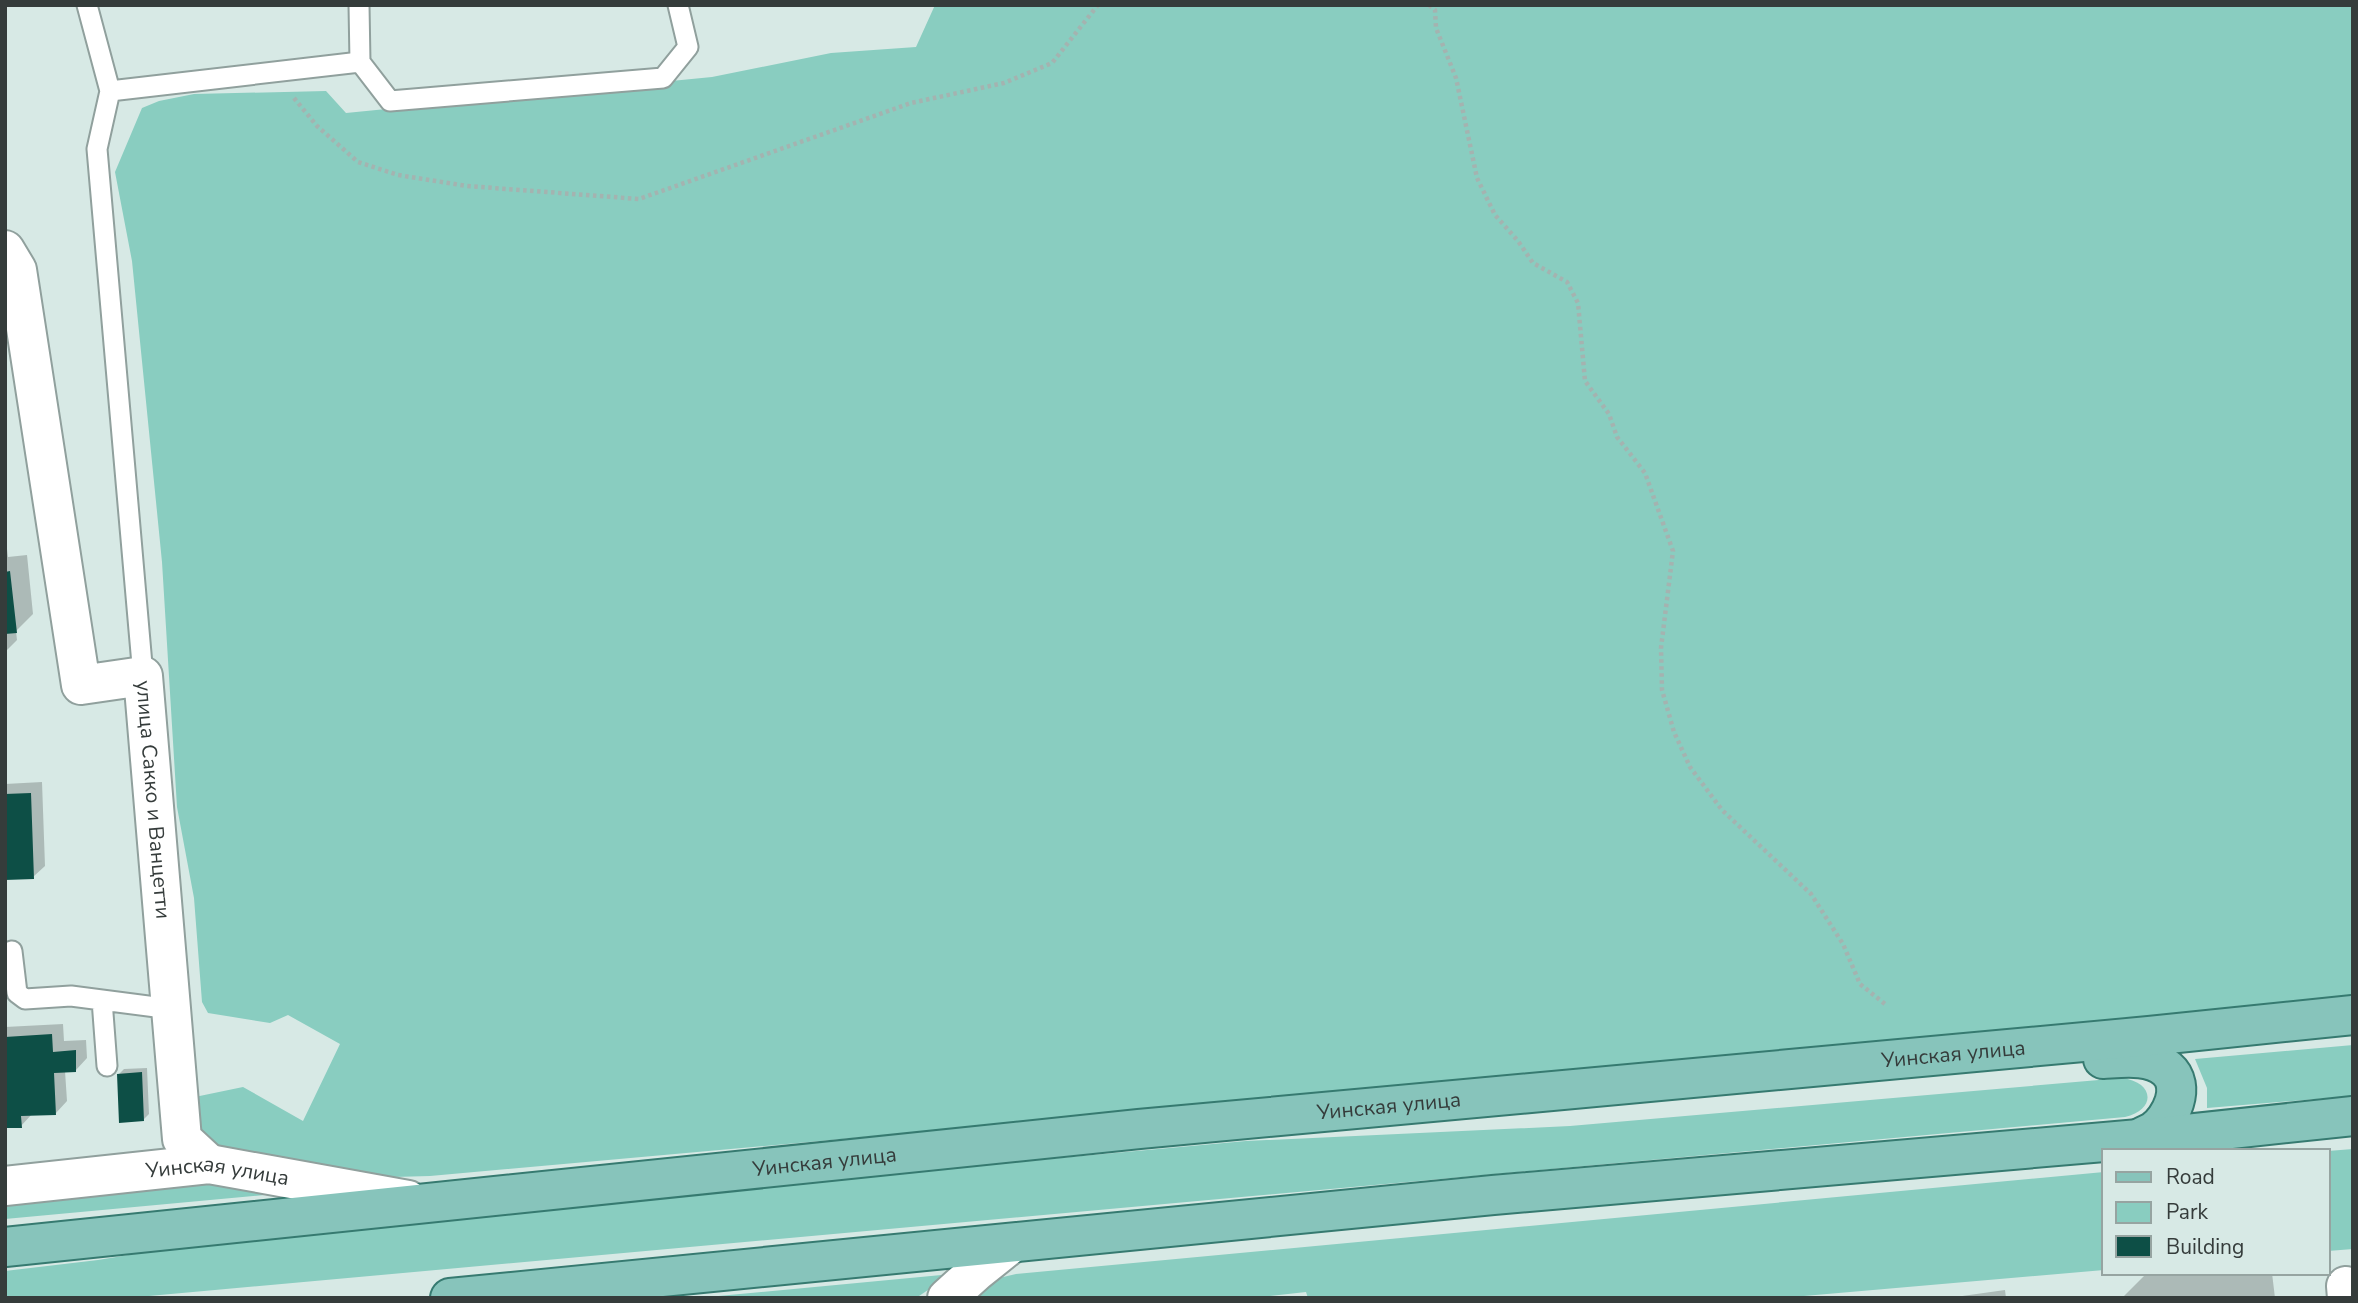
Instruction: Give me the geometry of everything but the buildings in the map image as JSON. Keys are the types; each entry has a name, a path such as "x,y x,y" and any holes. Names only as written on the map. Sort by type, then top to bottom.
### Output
{"main road":[{"name":"Уинская улица","path":"5,1247 1139,1129 2353,1015"},
{"path":"1422,1102 1508,1109 1573,1108 2128,1057 2150,1060 2167,1069 2174,1079 2176,1093 2174,1105 2166,1119 2154,1131 2139,1139"},
{"path":"450,1298 1493,1195 2139,1139 2353,1116"}],"street":[{"name":"улица Сакко и Ванцетти","path":"5,250 17,270 81,685 143,676 183,1139 209,1164"},
{"name":"Уинская улица","path":"5,1186 209,1164 428,1203"},
{"path":"947,1298 1012,1243"}],"lane":[{"path":"88,5 110,91 97,149 143,676"},
{"path":"359,5 360,62 390,101 663,78 688,47 678,5"},
{"path":"110,91 360,62"},
{"path":"12,951 17,993 25,999 71,996 171,1009"},
{"path":"102,1000 107,1066"}],"path":[{"path":"273,72 317,126 358,162 398,175 467,186 639,199 911,103 1004,83 1052,63 1098,5"},
{"path":"1429,5 1435,10 1436,28 1456,78 1477,178 1495,215 1518,241 1533,264 1567,282 1578,303 1585,381 1609,414 1617,437 1645,473 1672,551 1661,648 1662,690 1679,744 1690,767 1722,810 1811,894 1843,944 1860,984 1885,1004"}],"green space":[{"path":"935,5 2353,5 2353,997 1264,1101 430,1176 357,1178 220,1155 199,1141 190,1098 243,1087 303,1121 340,1044 288,1015 270,1023 208,1013 202,1002 194,898 177,807 162,562 132,261 115,172 142,108 159,101 194,94 326,91 346,113 712,77 831,53 916,47"},
{"path":"2353,1045 2353,1096 2207,1108 2207,1088 2195,1059"},
{"path":"2122,1078 2133,1080 2148,1096 2143,1108 2125,1117 127,1298 5,1298 5,1271 98,1260 299,1227 1246,1141 1570,1126"},
{"path":"2353,1149 2353,1249 2330,1251 2330,1151"},
{"path":"2102,1172 2102,1270 1781,1298 1308,1298 1306,1292 1252,1298 969,1298 999,1278 1016,1274"},
{"path":"214,1183 275,1194 5,1219 5,1201"},
{"path":"952,1274 916,1298 697,1298"}]}
